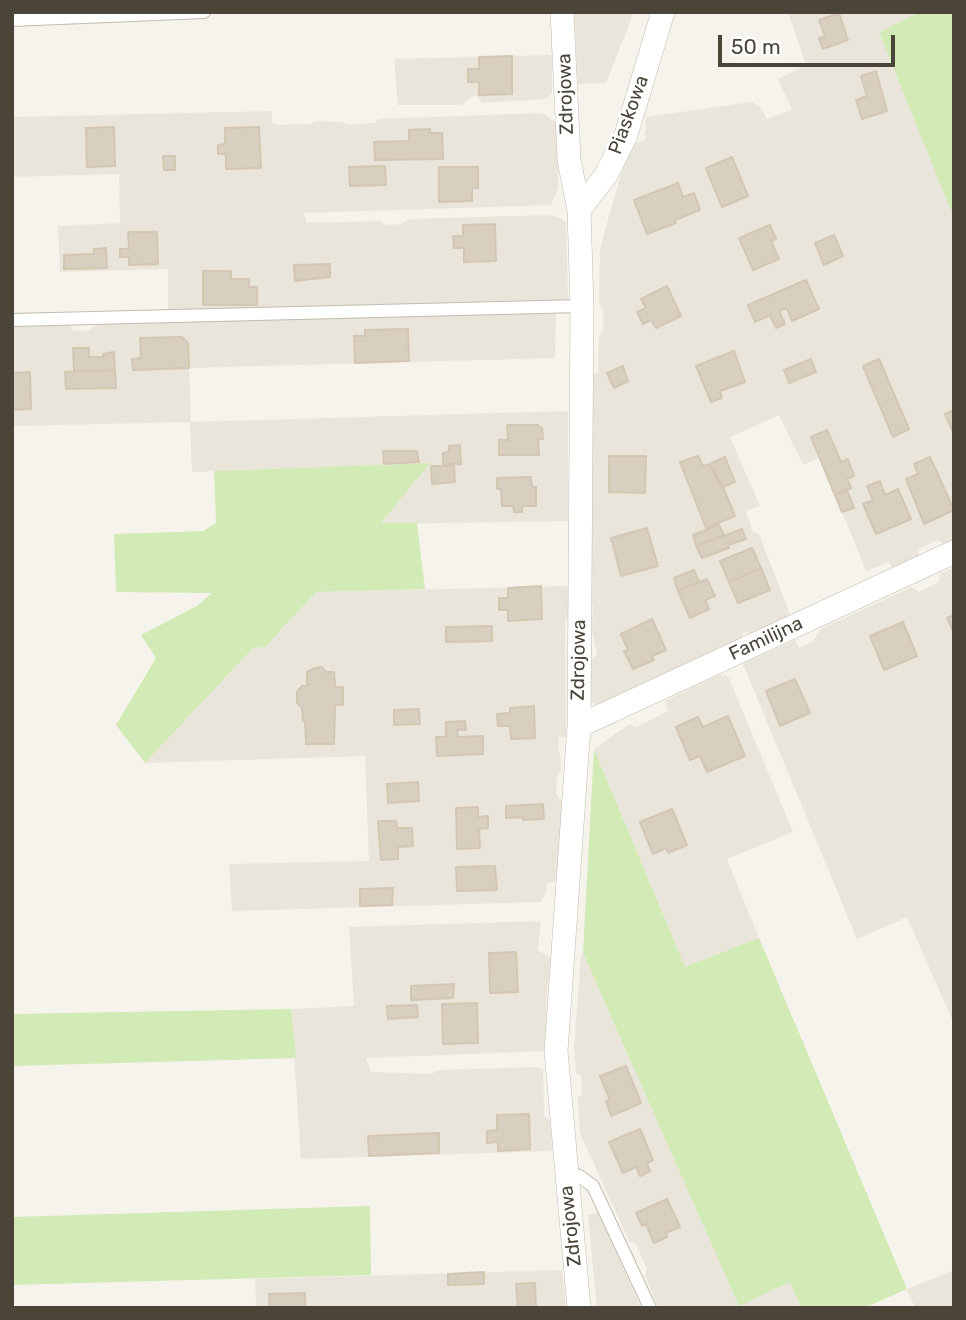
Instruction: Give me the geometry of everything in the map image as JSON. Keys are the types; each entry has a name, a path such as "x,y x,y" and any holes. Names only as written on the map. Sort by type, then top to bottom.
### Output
{"street":[{"name":"Zdrojowa","path":"562,12 569,160 579,209 582,306 579,726 556,1051 579,1308"},
{"name":"Piaskowa","path":"579,209 606,174 626,135 663,12"},
{"name":"Familijna","path":"579,726 954,552"}],"lane":[{"path":"12,20 204,12"},
{"path":"12,320 582,306"},
{"path":"565,1172 579,1176 593,1186 650,1308"}],"shaded area":[{"path":"574,12 634,12 606,83 578,84"},
{"path":"788,12 920,12 879,32 951,210 954,209 954,540 945,544 937,540 919,549 919,556 893,569 889,562 866,571 820,457 803,465 779,415 730,437 760,506 746,511 753,532 759,534 789,612 788,617 751,634 743,633 743,637 597,705 588,699 588,664 597,655 592,629 593,606 588,603 591,376 598,372 599,336 603,330 603,312 599,304 600,248 629,146 645,140 646,117 752,102 761,108 767,119 792,110 778,79 806,65"},
{"path":"552,55 552,93 546,99 482,103 476,96 472,96 462,105 398,105 394,59"},
{"path":"272,111 272,122 277,125 310,124 316,121 343,122 347,125 374,123 378,119 542,113 557,123 558,188 551,205 304,213 307,223 381,221 386,225 401,224 410,219 553,215 566,222 568,301 168,310 168,269 60,272 58,226 120,223 119,174 12,177 12,117"},
{"path":"556,313 555,358 189,368 191,422 568,411 568,521 380,524 430,463 192,472 190,422 12,426 12,326 68,323 73,330 87,331 101,323"},
{"path":"954,567 954,1024 907,917 857,939 743,664 795,640 799,648 812,642 821,629 912,587 919,592 939,582 940,574"},
{"path":"568,586 568,616 565,622 566,737 559,737 561,770 557,778 556,794 562,802 560,855 555,881 546,884 547,890 541,902 232,911 229,864 369,861 365,756 145,763 253,648 265,647 316,592"},
{"path":"719,675 728,676 793,832 727,859 759,938 685,967 594,749 630,724 637,727 668,711 665,701"},
{"path":"541,921 538,950 551,958 546,999 548,1051 366,1058 371,1072 430,1074 441,1070 543,1069 544,1116 550,1120 552,1151 301,1159 291,1009 354,1006 349,927"},
{"path":"583,953 739,1305 790,1282 801,1308 659,1308 645,1276 647,1269 636,1244 629,1241 580,1133 578,1097 582,1094 581,1076 576,1073 574,1049"},
{"path":"598,1212 641,1308 597,1308 588,1215"},
{"path":"562,1270 566,1308 256,1308 255,1279"},
{"path":"954,1270 954,1308 915,1308 907,1289"}],"green space":[{"path":"920,12 954,12 954,209 951,211 879,32"},
{"path":"430,463 381,523 417,523 425,589 316,592 265,647 253,648 145,763 116,725 156,658 141,635 197,606 212,593 116,592 114,534 203,531 216,523 214,471"},
{"path":"594,749 685,967 759,938 907,1289 864,1308 801,1308 790,1282 739,1306 583,953"},
{"path":"291,1009 296,1058 12,1066 12,1014"},
{"path":"370,1206 371,1275 12,1285 12,1217"}],"building":[{"path":"839,13 848,40 823,49 819,38 825,36 819,20"},
{"path":"512,56 512,94 479,95 479,82 468,82 468,69 479,69 479,57"},
{"path":"876,71 887,111 862,119 856,100 867,96 861,76"},
{"path":"114,127 115,166 87,167 86,128"},
{"path":"259,127 261,168 226,169 226,154 218,154 218,145 225,144 225,128"},
{"path":"430,129 430,133 442,133 443,159 375,160 374,142 409,141 409,130"},
{"path":"163,156 175,156 175,170 164,170"},
{"path":"732,157 748,196 722,207 706,168"},
{"path":"385,166 386,185 350,186 349,167"},
{"path":"439,167 478,167 478,188 472,188 472,201 439,202"},
{"path":"678,183 683,197 694,193 700,210 647,234 634,200"},
{"path":"495,224 496,261 464,262 464,248 454,248 453,236 463,236 463,225"},
{"path":"770,225 776,239 771,241 779,259 753,270 739,238"},
{"path":"128,232 157,232 158,264 129,265 129,257 120,257 120,249 129,249"},
{"path":"834,235 843,256 824,265 815,243"},
{"path":"106,248 107,268 64,269 64,255 94,254 94,249"},
{"path":"330,264 330,277 295,281 294,265"},
{"path":"203,271 231,271 231,279 249,279 249,287 257,287 257,305 203,305"},
{"path":"806,280 819,309 792,321 787,308 779,311 785,324 776,328 770,315 755,322 748,305"},
{"path":"667,286 681,316 656,328 651,320 643,324 637,312 646,308 641,299"},
{"path":"408,329 409,361 355,363 354,336 365,336 365,330"},
{"path":"182,337 188,343 189,368 133,370 132,359 141,358 140,338"},
{"path":"73,348 89,348 89,357 103,357 103,354 114,352 115,370 74,371"},
{"path":"734,351 745,382 720,391 722,398 711,402 696,366"},
{"path":"811,359 816,372 789,383 784,370"},
{"path":"879,359 909,429 893,437 863,366"},
{"path":"623,366 628,381 614,388 607,373"},
{"path":"115,370 116,388 66,389 65,372"},
{"path":"30,372 31,409 12,410 12,373"},
{"path":"954,410 954,434 945,414"},
{"path":"507,425 538,425 542,428 543,439 538,439 539,455 499,455 499,440 508,440"},
{"path":"827,430 841,462 848,459 854,476 847,479 851,488 835,495 811,437"},
{"path":"460,445 461,464 443,464 443,453 449,452 449,446"},
{"path":"383,451 417,451 419,462 384,464"},
{"path":"609,456 646,456 645,493 609,492"},
{"path":"698,456 703,466 710,464 719,483 721,482 735,516 706,528 680,462"},
{"path":"725,457 735,482 723,487 710,464"},
{"path":"930,457 954,510 924,524 906,479 918,474 914,464"},
{"path":"431,466 454,466 455,482 432,484"},
{"path":"531,477 532,487 536,487 536,506 522,506 522,512 514,512 513,506 502,506 497,478"},
{"path":"880,481 885,495 898,489 911,519 876,534 863,504 873,500 867,486"},
{"path":"847,490 854,508 842,512 835,495"},
{"path":"719,525 724,535 696,546 693,535"},
{"path":"647,528 658,566 621,576 611,538"},
{"path":"742,529 746,539 702,558 696,546"},
{"path":"752,548 761,568 729,582 720,561"},
{"path":"761,568 770,590 738,603 729,582"},
{"path":"694,570 699,582 678,591 674,578"},
{"path":"707,579 715,596 705,600 709,609 690,618 678,591"},
{"path":"541,586 542,619 508,621 508,610 499,610 499,598 508,598 508,588"},
{"path":"954,615 954,633 947,618"},
{"path":"652,619 666,650 652,656 654,660 633,669 624,651 628,650 621,634"},
{"path":"903,622 917,656 884,670 870,636"},
{"path":"492,626 492,641 446,642 446,627"},
{"path":"322,667 326,672 334,672 335,687 343,687 343,705 335,705 334,744 306,744 305,721 302,708 297,703 297,692 302,686 307,686 307,672"},
{"path":"795,679 810,713 780,726 766,691"},
{"path":"534,706 535,738 511,739 510,726 498,726 497,714 510,713 510,708"},
{"path":"419,709 420,724 394,725 394,710"},
{"path":"728,716 745,756 707,772 700,756 690,760 676,727 698,717 703,727"},
{"path":"465,721 466,730 457,730 458,737 483,736 483,754 437,756 436,737 446,737 446,722"},
{"path":"418,782 419,801 388,803 387,784"},
{"path":"543,804 544,819 506,818 506,806"},
{"path":"478,807 478,817 488,816 488,828 479,829 480,848 457,849 456,808"},
{"path":"672,809 687,845 668,853 666,848 653,854 640,822"},
{"path":"378,821 396,821 397,828 412,828 413,846 398,847 398,859 381,860"},
{"path":"495,866 497,890 457,891 456,867"},
{"path":"393,888 392,905 360,906 360,889"},
{"path":"516,952 518,992 490,993 489,953"},
{"path":"454,984 453,998 411,1000 411,986"},
{"path":"477,1003 478,1043 443,1044 442,1004"},
{"path":"417,1005 418,1017 388,1019 387,1006"},
{"path":"626,1066 641,1103 611,1116 606,1101 610,1100 600,1076"},
{"path":"529,1114 530,1149 498,1151 498,1142 487,1143 487,1131 497,1130 497,1115"},
{"path":"640,1129 653,1160 647,1163 650,1171 640,1176 636,1167 623,1173 609,1142"},
{"path":"439,1133 439,1153 369,1156 368,1136"},
{"path":"667,1199 680,1227 666,1233 667,1237 654,1243 646,1224 642,1226 636,1213"},
{"path":"484,1272 484,1284 448,1285 448,1274"},
{"path":"535,1283 536,1308 518,1308 516,1284"},
{"path":"305,1293 305,1308 270,1308 269,1294"}]}
